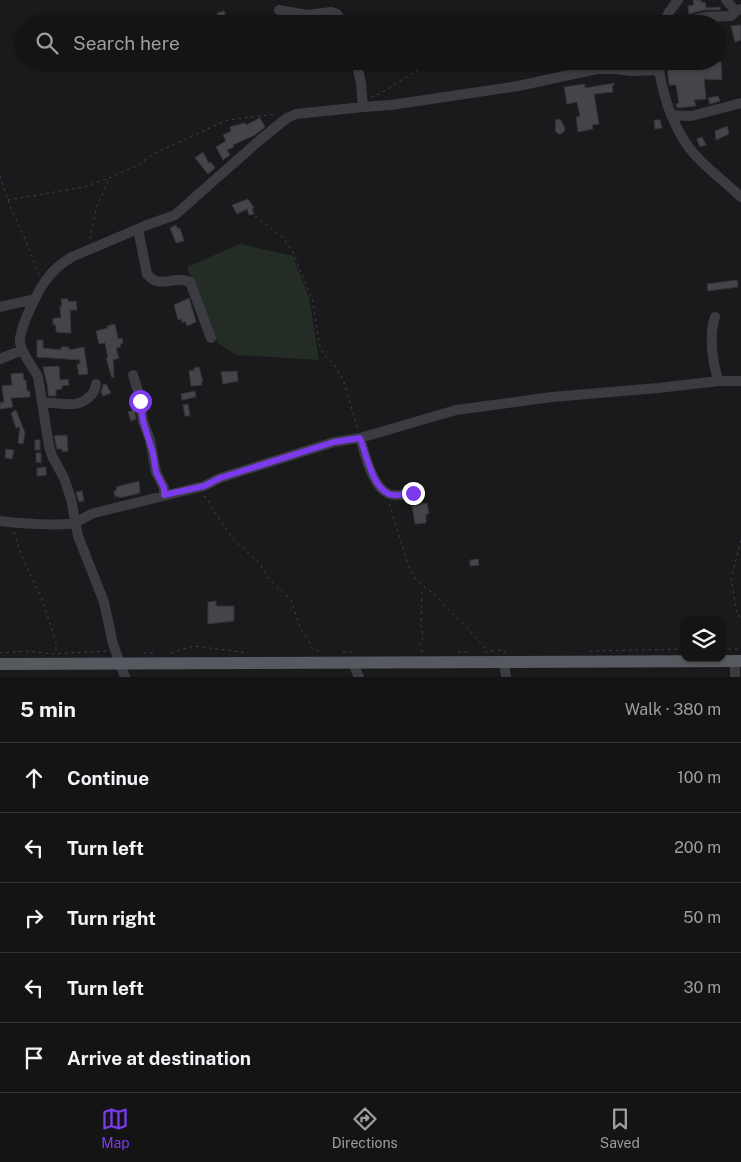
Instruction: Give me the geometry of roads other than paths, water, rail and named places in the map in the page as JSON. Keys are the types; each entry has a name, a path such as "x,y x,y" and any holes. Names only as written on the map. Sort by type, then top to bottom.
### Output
{"main road":[{"path":"0,664 59,659 120,664 356,658 505,657 738,661"}],"street":[{"path":"726,0 738,10 731,16 726,16"},
{"path":"669,15 677,1"},
{"path":"279,10 302,15"},
{"path":"313,15 331,12 339,15"},
{"path":"358,70 363,103"},
{"path":"124,677 113,644 104,602 78,536 66,485 49,446 38,377 34,367 22,350 21,336 42,284 65,260 179,213 261,139 287,118 296,114 363,103 391,106 518,86 592,70"},
{"path":"613,70 644,72 649,70"},
{"path":"659,70 671,115 686,143 701,160 741,196"},
{"path":"671,115 691,116 741,103"},
{"path":"138,229 147,274 151,279 159,283 183,279 190,282 211,338"},
{"path":"0,307 35,299"},
{"path":"715,317 712,326 713,343 715,370 719,381"},
{"path":"0,359 22,350"},
{"path":"133,375 156,472 164,488 164,495"},
{"path":"0,521 11,523 76,523 87,515 190,490 317,447 360,438 456,410 552,397 719,381 741,381"},
{"path":"42,402 79,404 94,392 96,384"},
{"path":"360,438 371,471 380,488 389,494 399,496 413,493"},
{"path":"505,657 506,677"},
{"path":"356,658 359,677"},
{"path":"735,677 738,661"}]}
